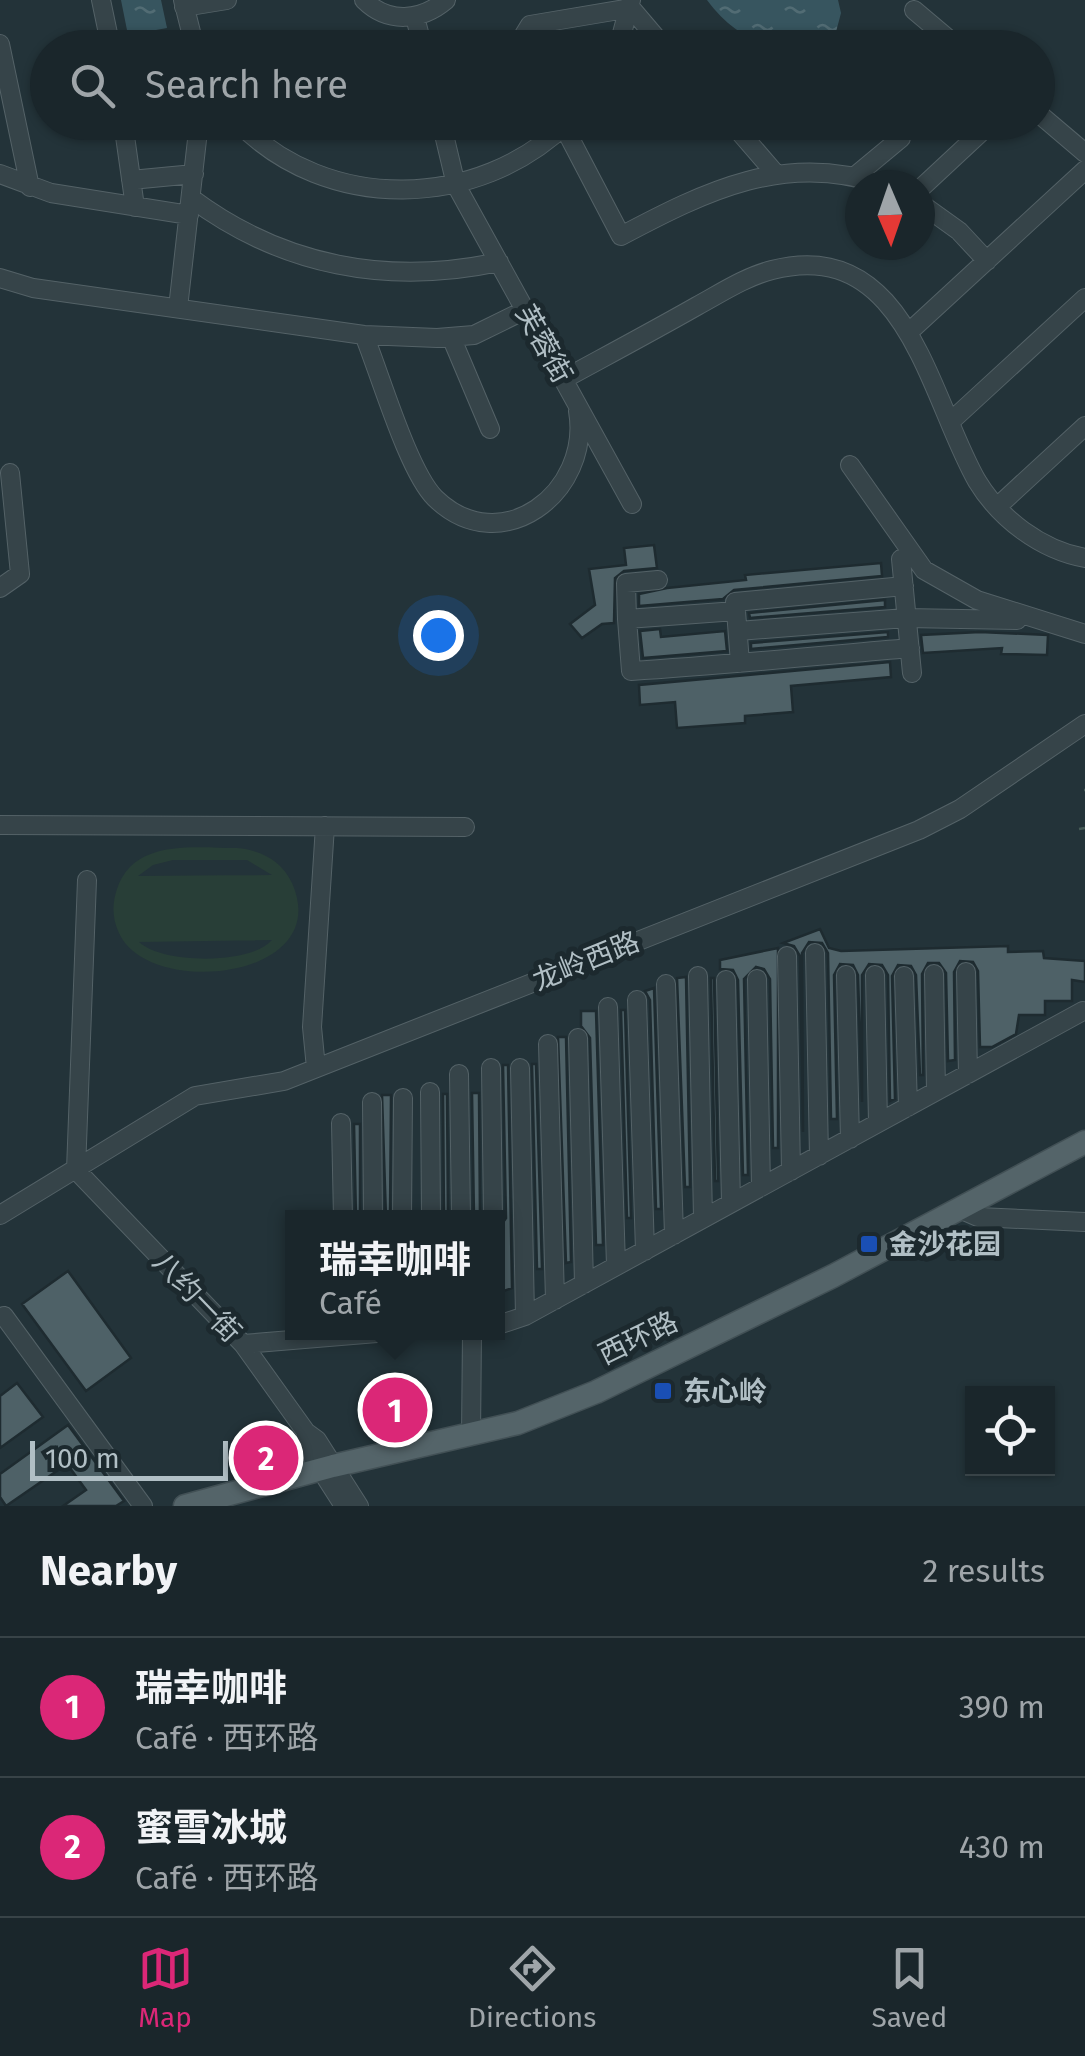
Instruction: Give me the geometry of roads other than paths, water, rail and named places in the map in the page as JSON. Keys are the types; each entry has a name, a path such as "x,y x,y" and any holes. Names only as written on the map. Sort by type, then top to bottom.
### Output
{"main road":[{"name":"西环路","path":"185,1506 518,1424 596,1392 970,1214 1085,1142"},
{"name":"西环路","path":"228,1506 329,1471 521,1433 599,1401 1085,1157"}],"street":[{"path":"101,0 108,30"},
{"path":"190,30 184,4 227,0"},
{"path":"364,0 383,14 415,17 446,0"},
{"path":"527,30 530,25 631,4"},
{"path":"623,30 631,4"},
{"path":"631,4 651,30"},
{"path":"914,10 938,30"},
{"path":"415,17 418,30"},
{"path":"0,44 30,186"},
{"path":"1055,127 1085,153"},
{"path":"126,140 135,207"},
{"path":"178,308 198,140"},
{"path":"259,140 276,154 333,180 394,190 456,184 514,163 545,140"},
{"name":"芙蓉街","path":"445,140 456,184 632,504"},
{"path":"573,140 621,236 702,194 775,173 845,177"},
{"path":"747,140 775,173"},
{"path":"862,170 899,140"},
{"path":"935,174 972,140"},
{"path":"909,332 1085,170"},
{"path":"0,174 30,186 135,207 190,206 254,238 337,266 424,273 499,262"},
{"path":"132,180 194,174"},
{"path":"935,213 987,260"},
{"path":"564,379 746,279 788,266 832,269 859,280 883,297 909,332 978,481 996,507 1048,546 1085,558"},
{"path":"0,278 33,288 364,335 452,339 484,331 525,310"},
{"path":"950,422 1085,298"},
{"path":"364,335 422,481 446,508 468,518 516,520 558,494 571,474 579,446 577,403"},
{"path":"452,339 490,428"},
{"path":"996,507 1081,436"},
{"path":"850,465 924,570 977,600 1085,634"},
{"path":"0,588 20,574 10,473"},
{"path":"902,559 912,673"},
{"path":"658,580 626,583 630,672 910,648"},
{"path":"740,662 735,602 904,586"},
{"path":"627,619 736,611"},
{"path":"738,631 906,618 1032,620"},
{"name":"龙岭西路","path":"0,1215 195,1096 284,1080 919,830 960,809 1085,724"},
{"path":"0,826 465,827"},
{"path":"316,1068 312,1026 325,826"},
{"path":"76,1170 86,880"},
{"path":"816,953 819,1156"},
{"path":"787,956 791,1171"},
{"path":"966,972 968,1074"},
{"path":"846,974 850,1138"},
{"path":"934,974 936,1091"},
{"path":"875,975 878,1123"},
{"path":"698,976 704,1218"},
{"path":"904,976 908,1107"},
{"path":"757,979 761,1187"},
{"path":"726,980 731,1203"},
{"path":"666,984 674,1235"},
{"path":"637,1000 645,1250"},
{"path":"608,1007 616,1266"},
{"path":"505,1323 525,1316 1083,1011"},
{"path":"578,1038 584,1284"},
{"path":"548,1044 554,1300"},
{"path":"491,1068 493,1210"},
{"path":"520,1068 525,1316"},
{"path":"460,1074 461,1210"},
{"path":"430,1092 431,1210"},
{"path":"402,1210 403,1098"},
{"path":"372,1102 373,1210"},
{"path":"341,1123 343,1210"},
{"name":"八约一街","path":"76,1170 243,1344 306,1432 305,1444 329,1471"},
{"path":"970,1214 1085,1222"},
{"path":"4,1316 143,1506"},
{"path":"243,1344 285,1340"},
{"path":"470,1436 472,1340"},
{"path":"329,1471 344,1506"},
{"path":"329,1471 359,1506"}],"water":[{"path":"121,0 161,0 167,28 127,30"},
{"path":"707,0 838,0 841,13 836,30 738,30"}],"place":[{"name":"金沙花园","path":"869,1244"},
{"name":"东心岭","path":"663,1391"},
{"name":"瑞幸咖啡","path":"395,1410"},
{"name":"蜜雪冰城","path":"266,1458"}]}
